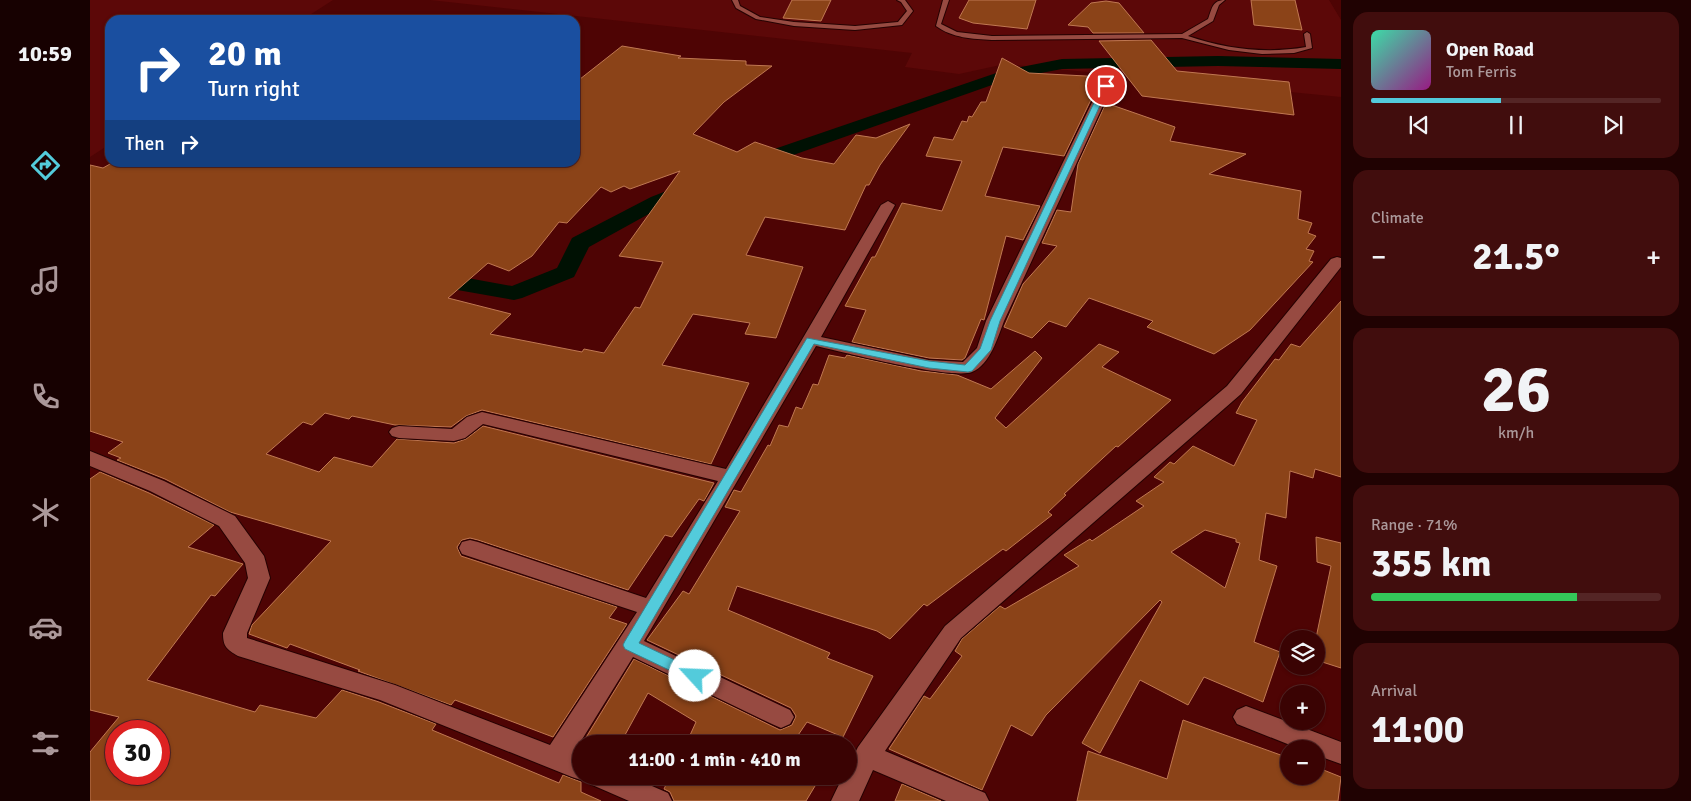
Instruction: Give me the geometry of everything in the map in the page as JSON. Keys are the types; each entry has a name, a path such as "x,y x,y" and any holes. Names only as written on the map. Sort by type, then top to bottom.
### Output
{"street":[{"path":"811,340 929,365 968,368 985,350 995,321 1106,86"},
{"path":"556,758 630,645 731,477 888,205"},
{"path":"845,801 867,755 953,632 1234,390 1338,262"},
{"path":"399,432 454,435 458,434 473,421 482,418 731,477"},
{"path":"90,458 157,486 227,521 256,562 258,578 235,633 235,643 246,649 386,692 572,765"},
{"path":"470,548 651,608"},
{"path":"630,645 781,718"},
{"path":"1246,717 1341,753"},
{"path":"867,755 975,801"},
{"path":"620,785 658,801"}],"lane":[{"path":"736,0 738,7 758,18 794,24 854,28 900,24 910,12 904,1 900,0"},
{"path":"946,0 938,25 942,28 970,36 992,38 1183,36 1207,45 1258,52 1296,52 1309,48 1307,34"},
{"path":"1183,36 1211,20 1216,4 1222,0"}],"shaded area":[{"path":"90,0 333,0 310,15 105,15 105,147 90,157"},
{"path":"430,0 1329,0 1341,20 1341,97 1005,64 959,74 905,67 912,53"}],"building":[{"path":"792,0 831,0 821,21 783,18"},
{"path":"969,0 1036,0 1027,29 973,23 959,18"},
{"path":"1251,0 1295,0 1302,30 1254,25"},
{"path":"1106,1 1119,3 1144,33 1093,33 1088,27 1068,25 1091,3"},
{"path":"1151,40 1177,71 1289,82 1294,115 1142,96 1099,41"},
{"path":"622,46 681,56 678,58 746,61 746,65 772,66 724,102 693,134 737,152 755,142 802,158 834,164 856,135 876,138 910,124 880,165 869,185 866,185 845,230 765,217 746,255 803,267 776,338 745,334 750,323 693,314 662,365 749,383 711,464 482,410 466,416 451,427 395,425 352,416 349,419 325,413 312,425 303,422 266,454 319,472 334,457 372,467 397,439 454,443 466,439 483,426 714,483 704,501 699,499 672,537 665,535 628,590 478,540 470,538 462,540 457,547 461,556 617,607 609,618 627,624 553,737 455,700 451,705 290,644 287,648 249,634 252,625 331,541 230,512 165,479 117,460 121,458 108,453 123,442 90,431 90,165 103,168 580,167 580,79","holes":["680,171 619,256 663,262 640,308 635,307 604,353 584,349 582,352 490,334 511,314 448,298 488,263 509,271 532,256 559,222 567,223 601,187 611,192 624,186 630,189"]},
{"path":"1002,58 1029,73 1105,77 1098,85 1064,156 1003,147 985,196 1040,206 1023,240 1006,236 984,320 981,319 965,358 962,360 929,358 852,342 866,310 845,306 872,257 875,257 902,203 942,211 962,161 926,156 934,137 953,140 962,121 967,122 969,116 972,117 981,102 986,102"},
{"path":"1106,103 1175,127 1170,141 1246,154 1209,174 1301,191 1298,219 1312,223 1308,233 1316,236 1306,249 1314,251 1309,261 1313,262 1250,330 1214,354 1147,327 1153,321 1089,298 1066,327 1049,321 1032,338 1004,327 1023,284 1057,246 1042,243 1057,210 1071,212 1078,164"},
{"path":"1341,301 1341,477 1315,469 1313,478 1290,471 1286,518 1266,513 1259,560 1277,566 1254,642 1280,652 1263,702 1204,677 1188,705 1140,680 1100,753 1082,743 1162,602 1160,600 1046,715 1032,736 1011,725 982,790 889,749 924,696 930,699 962,656 955,651 962,639 1000,606 1005,609 1079,566 1064,555 1090,539 1092,541 1144,506 1136,501 1164,482 1154,477 1170,462 1174,464 1193,446 1234,466 1257,420 1236,413 1242,402 1275,359 1279,360 1291,344 1300,347","holes":["1205,530 1236,539 1236,542 1240,543 1225,588 1171,552"]},
{"path":"1099,344 1119,352 1102,367 1171,400 1118,447 1116,446 1064,494 1066,495 1048,512 1052,515 1006,551 1003,549 927,606 924,604 890,639 877,631 737,586 728,610 830,653 827,658 873,676 844,735 838,735 807,722 798,735 690,735 696,722 648,693 625,735 588,735 634,659 780,730 792,725 796,716 791,708 647,640 683,591 689,594 740,511 725,507 734,490 741,492 768,445 770,446 779,425 788,427 796,407 802,409 813,384 818,385 829,355 845,358 847,355 921,371 957,375 991,389 1035,351 1042,358 995,418 1006,428"},
{"path":"100,472 149,493 214,525 188,547 243,564 215,596 211,595 147,680 255,712 260,705 316,718 342,690 436,724 432,730 559,783 563,775 572,778 572,785 581,785 581,792 601,801 90,801 90,752 105,734 105,785 170,785 170,720 117,720 119,717 90,710 90,479"},
{"path":"1316,537 1341,543 1341,668 1325,663 1325,630 1318,630 1331,566 1317,562"},
{"path":"1183,720 1280,755 1280,785 1325,785 1325,771 1341,777 1338,801 1077,801 1088,751 1167,779"},
{"path":"902,784 941,801 895,801"},
{"path":"666,785 816,785 806,801 674,801 670,792 664,789"}],"waterway":[{"path":"752,163 1005,75 1062,64 1218,61 1341,64"},
{"path":"429,278 514,293 566,272 580,243 658,201 692,187"}],"route":[{"path":"695,676 630,645 811,340 929,365 968,368 985,350 995,321 1106,86"}]}
